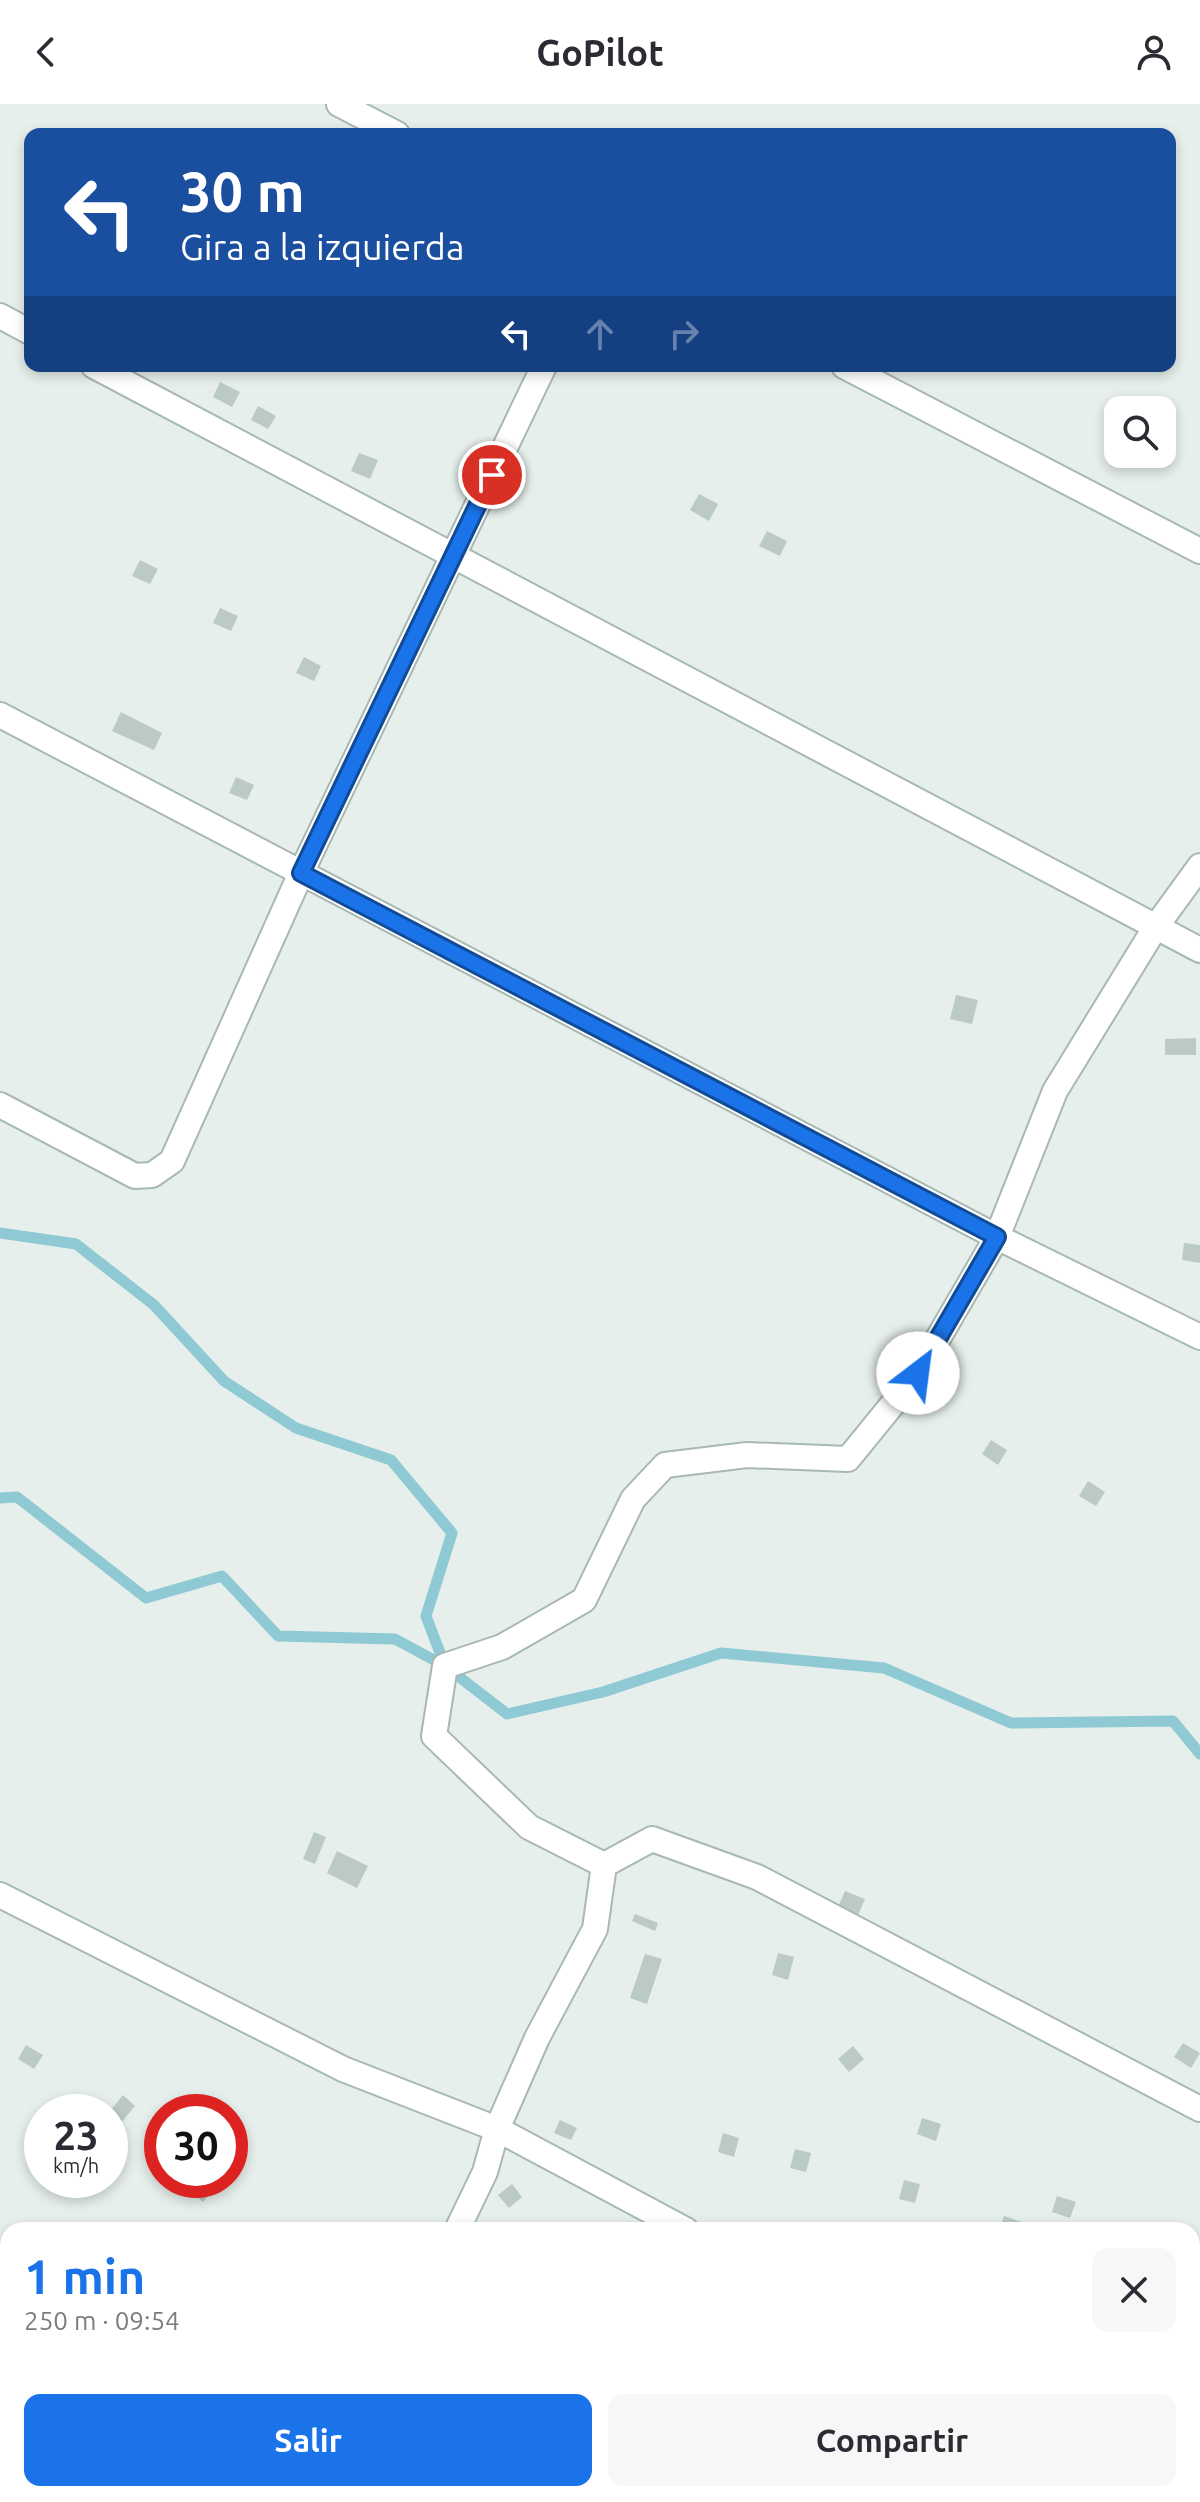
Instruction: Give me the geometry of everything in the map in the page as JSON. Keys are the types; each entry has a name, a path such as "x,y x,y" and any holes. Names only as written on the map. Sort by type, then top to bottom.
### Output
{"street":[{"path":"339,104 385,128"},
{"path":"0,316 24,329"},
{"path":"105,372 1200,950"},
{"path":"0,1105 135,1176 152,1175 172,1161 301,873 541,372"},
{"path":"856,372 1200,551"},
{"path":"0,715 997,1237 1200,1337"},
{"path":"604,1865 529,1827 434,1736 445,1666 502,1647 584,1600 633,1499 665,1465 747,1455 848,1459 918,1373 997,1237 1055,1091 1155,928 1200,866"},
{"path":"604,1865 652,1839 757,1877 1200,2109"},
{"path":"461,2222 485,2172 497,2129 537,2038 595,1929 604,1865"},
{"path":"0,1895 343,2069 497,2129 671,2222"}],"building":[{"path":"220,382 240,392 232,407 213,397"},
{"path":"258,406 276,416 268,429 251,420"},
{"path":"359,453 378,460 370,479 351,471"},
{"path":"699,494 718,504 709,521 690,510"},
{"path":"767,531 787,541 780,556 759,546"},
{"path":"140,560 158,569 150,584 132,576"},
{"path":"220,608 238,616 231,631 213,623"},
{"path":"304,657 321,666 314,681 296,673"},
{"path":"121,712 162,733 154,750 112,731"},
{"path":"236,777 254,785 247,800 229,793"},
{"path":"956,995 978,1000 972,1024 950,1019"},
{"path":"1196,1038 1196,1055 1165,1055 1165,1039"},
{"path":"1184,1243 1200,1245 1200,1263 1182,1260"},
{"path":"991,1440 1007,1450 998,1465 982,1454"},
{"path":"1088,1481 1105,1492 1096,1506 1079,1496"},
{"path":"314,1832 326,1837 315,1864 303,1859"},
{"path":"337,1851 368,1866 357,1888 327,1873"},
{"path":"845,1891 865,1899 855,1922 835,1914"},
{"path":"635,1914 658,1923 655,1931 632,1921"},
{"path":"778,1953 794,1957 788,1980 772,1975"},
{"path":"645,1954 662,1959 647,2004 630,1998"},
{"path":"1183,2043 1200,2053 1191,2068 1174,2057"},
{"path":"26,2045 43,2055 34,2069 18,2059"},
{"path":"853,2046 864,2059 849,2072 838,2059"},
{"path":"128,2100 135,2106 128,2114"},
{"path":"922,2118 941,2124 936,2141 917,2134"},
{"path":"560,2120 577,2128 571,2140 554,2133"},
{"path":"723,2133 739,2138 734,2157 718,2152"},
{"path":"795,2149 811,2153 806,2172 790,2168"},
{"path":"904,2180 920,2184 915,2203 899,2199"},
{"path":"512,2184 522,2197 509,2208 498,2195"},
{"path":"1057,2196 1076,2202 1070,2218 1052,2212"},
{"path":"1004,2216 1022,2222 1002,2222"}],"waterway":[{"path":"0,1233 76,1244 154,1305 224,1381 296,1428 391,1460 452,1533 426,1616 445,1666"},
{"path":"0,1498 17,1497 146,1598 222,1576 278,1636 395,1639 445,1666 507,1714 603,1692 721,1653 884,1668 1011,1723 1173,1721 1200,1754"}],"route":[{"path":"492,475 301,873 997,1237 918,1373"}]}
